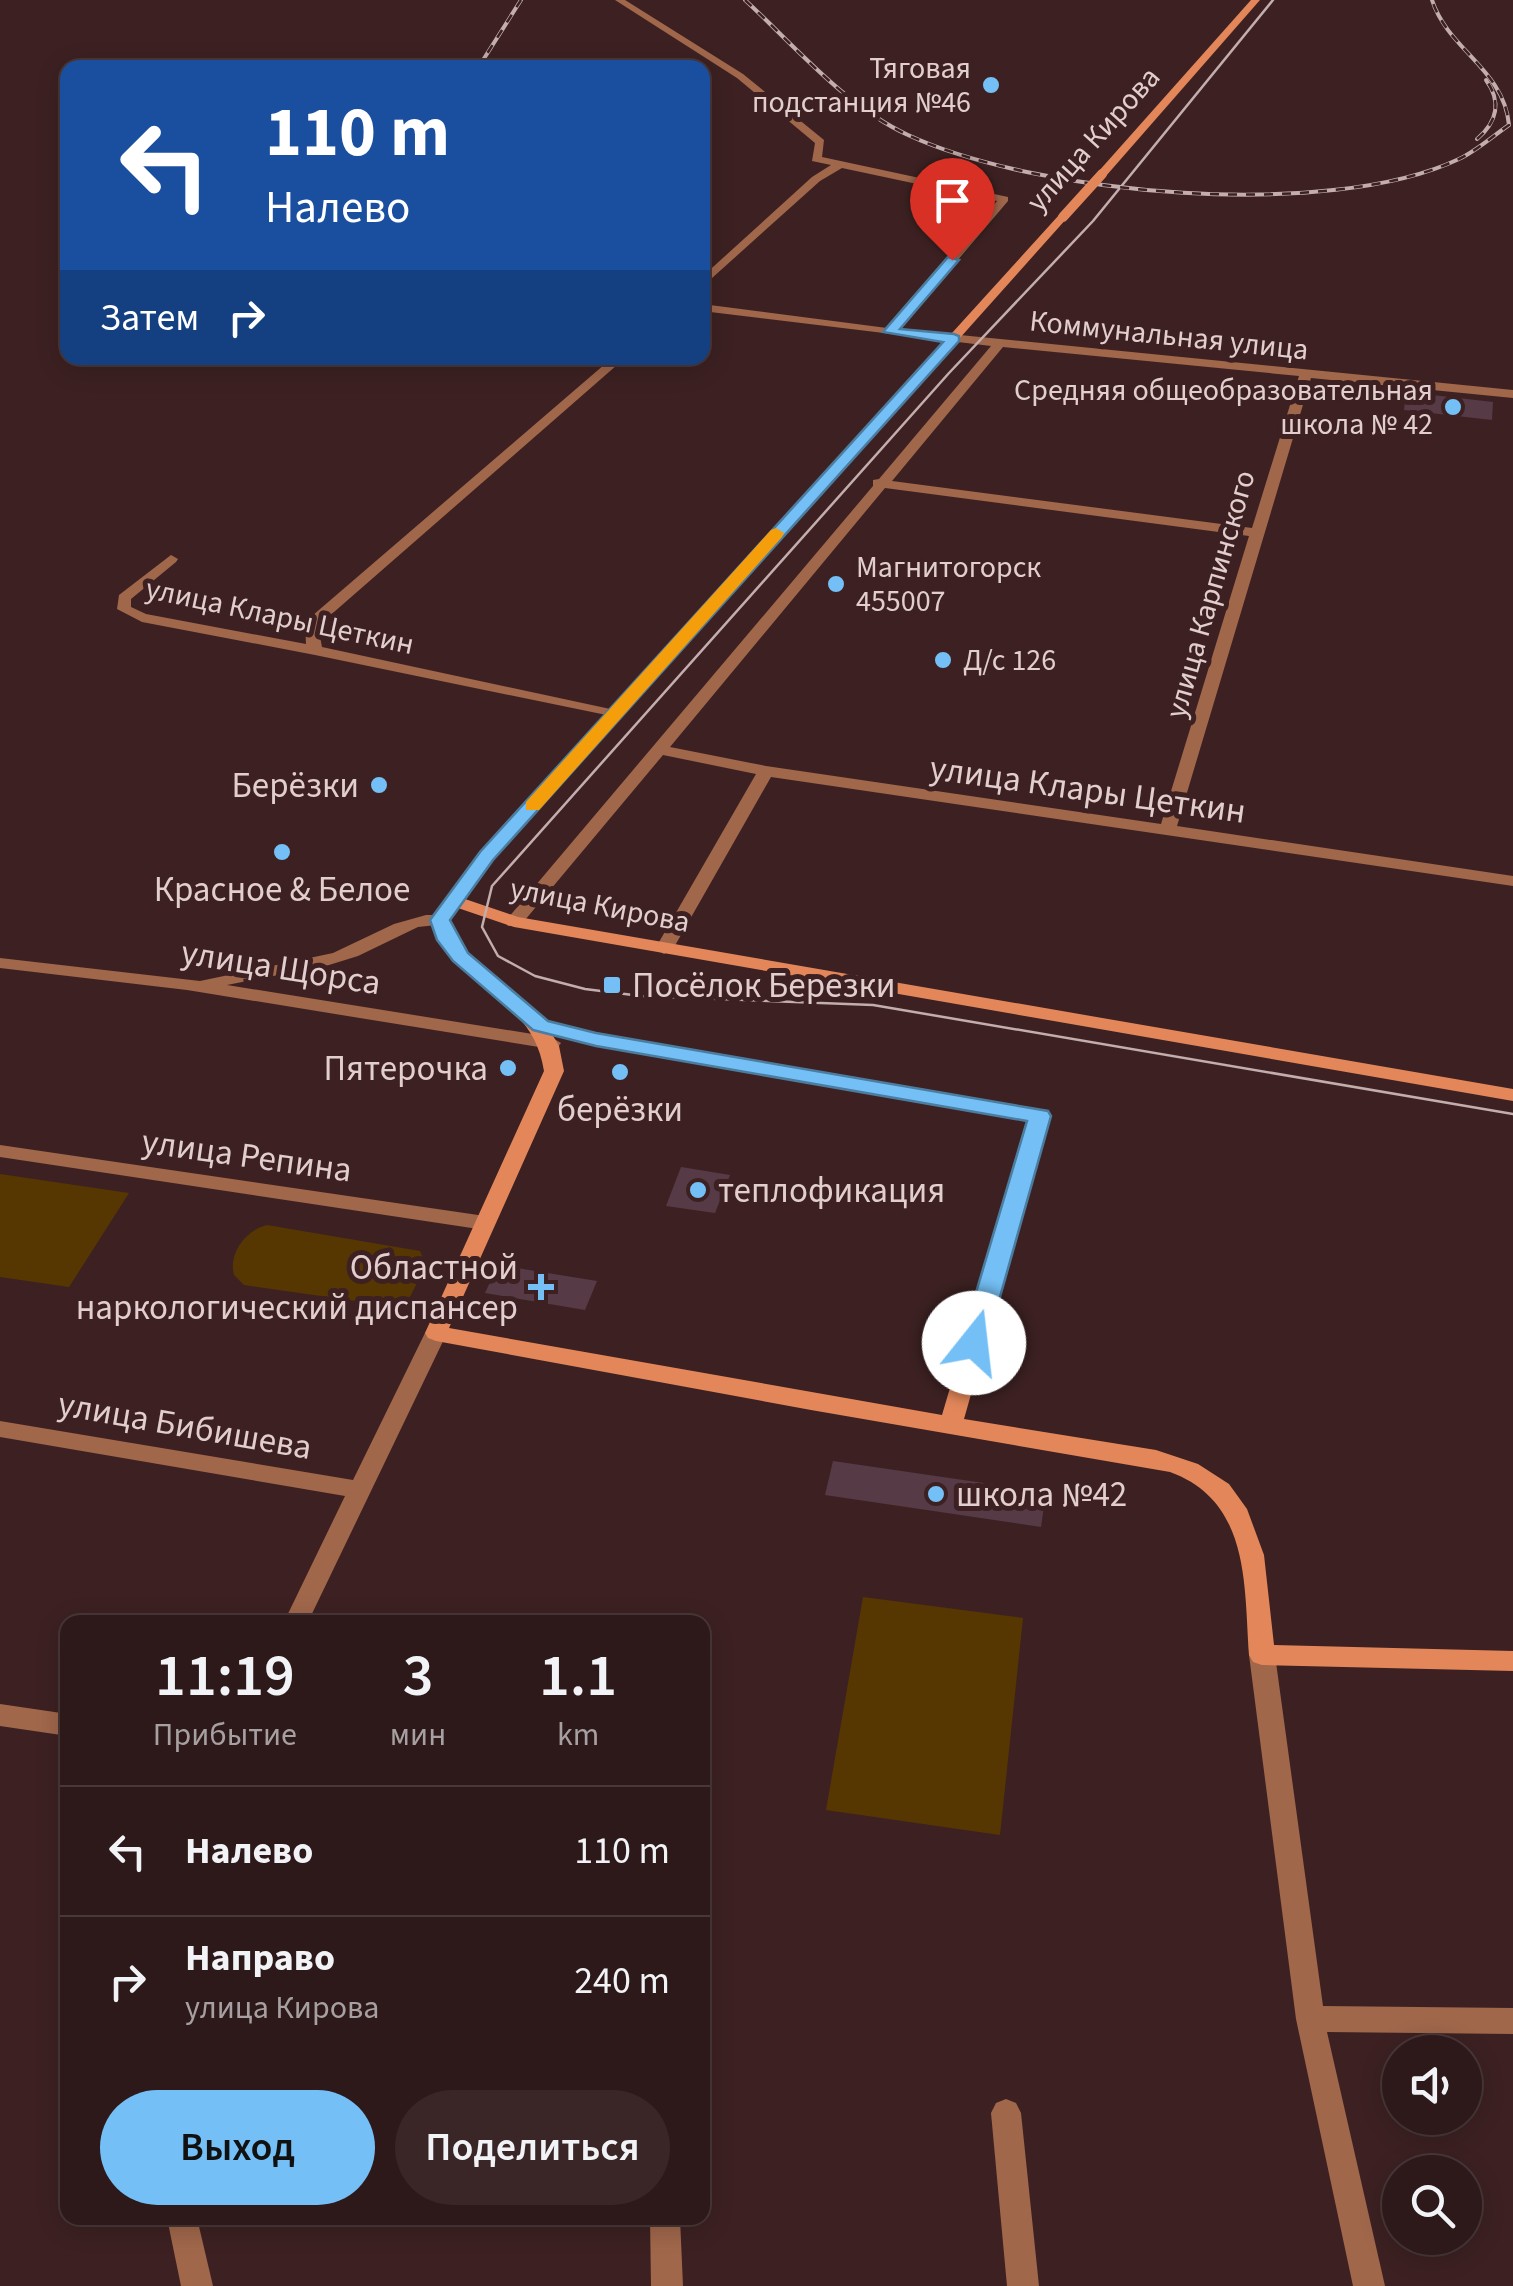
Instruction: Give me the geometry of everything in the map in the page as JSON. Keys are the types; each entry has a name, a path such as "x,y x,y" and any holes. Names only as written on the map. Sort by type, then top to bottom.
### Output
{"main road":[{"name":"улица Кирова","path":"1256,0 486,856 454,901 514,922 1513,1095"},
{"path":"454,901 440,920 447,940 460,957 546,1034 1040,1116 950,1425"},
{"path":"546,1034 554,1071 436,1333 1156,1459 1201,1475 1234,1508 1250,1546 1262,1655 1513,1661"}],"street":[{"path":"619,0 740,76 820,142 878,172"},
{"path":"820,142 816,159 1004,199 890,332"},
{"path":"710,277 816,179 841,164"},
{"name":"Коммунальная улица","path":"710,308 890,332 1513,394"},
{"path":"514,922 656,748 1000,343"},
{"path":"314,650 310,625 611,365"},
{"name":"улица Карпинского","path":"1168,831 1306,374"},
{"path":"878,484 1255,533"},
{"name":"улица Клары Цеткин","path":"171,559 124,598 124,609 142,618 314,650 614,715"},
{"name":"улица Клары Цеткин","path":"656,748 766,772 1513,882"},
{"path":"664,949 766,772"},
{"path":"186,984 273,973 344,956 406,924 424,918 440,920"},
{"name":"улица Щорса","path":"0,963 186,984 546,1034"},
{"name":"улица Репина","path":"0,1152 485,1223"},
{"path":"299,1615 436,1333"},
{"name":"улица Бибишева","path":"0,1429 359,1490"},
{"path":"1262,1655 1310,2019 1369,2286"},
{"path":"0,1714 60,1724"},
{"path":"1310,2019 1513,2021"},
{"path":"1006,2112 1022,2286"},
{"path":"183,2225 196,2286"},
{"path":"665,2225 667,2286"}],"shaded area":[{"path":"0,1174 129,1193 69,1287 0,1277"},
{"path":"267,1225 420,1251 426,1265 410,1297 391,1306 244,1285 234,1275 236,1251 252,1232"},
{"path":"863,1597 1023,1618 1000,1835 826,1810"}],"building":[{"name":"Средняя общеобразовательная школа № 42","path":"1406,392 1493,402 1492,420 1404,410"},
{"name":"теплофикация","path":"681,1167 730,1175 715,1213 666,1206"},
{"name":"Областной наркологический диспансер","path":"498,1265 597,1281 585,1310 485,1293"},
{"name":"школа №42","path":"833,1461 1046,1492 1041,1527 825,1495"}],"tram line":[{"path":"1273,0 1093,221 949,373 492,886 482,927 498,956 535,976 585,989 641,996 873,1005 1513,1114"}],"railway":[{"path":"483,60 521,0"},
{"path":"745,0 842,92 908,135 964,156 1031,173 1183,193 1261,194 1336,190 1403,178 1459,159 1509,125 1497,89 1450,33 1432,0"},
{"path":"1477,139 1489,126 1495,111 1494,96 1486,80"}],"slow traffic":[{"path":"533,806 776,533"}],"place":[{"name":"Тяговая подстанция №46","path":"991,85"},
{"name":"Средняя общеобразовательная школа № 42","path":"1453,407"},
{"name":"Магнитогорск 455007","path":"836,584"},
{"name":"Д/с 126","path":"943,660"},
{"name":"Берёзки","path":"379,785"},
{"name":"Красное & Белое","path":"282,852"},
{"name":"Посёлок Березки","path":"612,985"},
{"name":"Пятерочка","path":"508,1068"},
{"name":"берёзки","path":"620,1072"},
{"name":"теплофикация","path":"698,1190"},
{"name":"Областной наркологический диспансер","path":"541,1287"},
{"name":"школа №42","path":"936,1494"}],"route":[{"path":"952,260 890,332 954,338 486,856 440,920 447,940 460,957 540,1026 596,1040 1040,1116 974,1343"}]}
